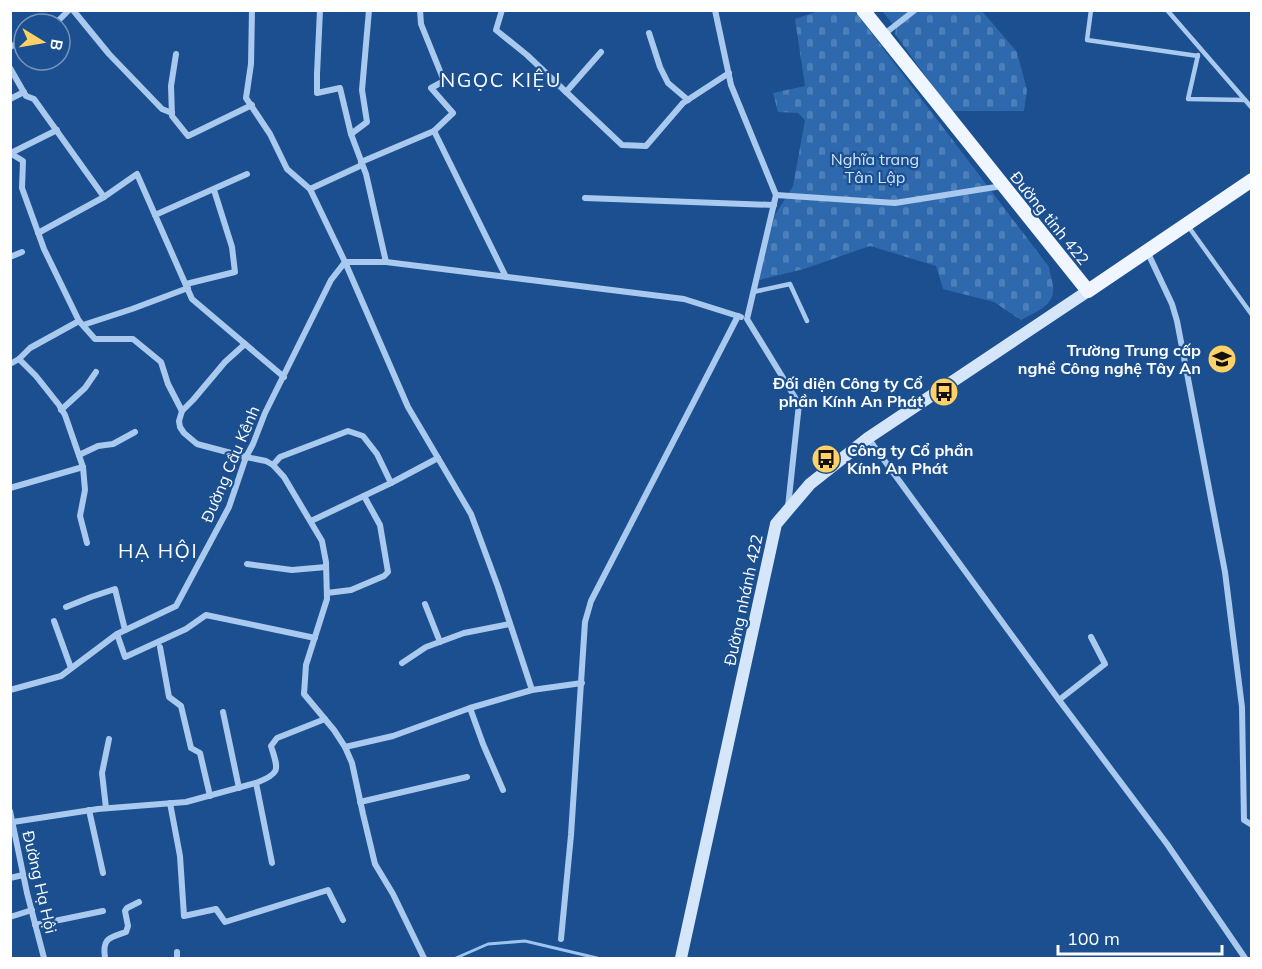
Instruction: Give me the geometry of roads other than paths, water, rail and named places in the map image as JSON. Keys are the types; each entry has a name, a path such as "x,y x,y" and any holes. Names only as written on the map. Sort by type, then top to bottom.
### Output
{"main road":[{"name":"Đường tỉnh 422","path":"863,10 1088,291 1251,180"}],"street":[{"path":"71,10 162,109 172,113"},
{"path":"252,10 251,64 246,98 270,134 288,169 310,189 345,262 408,407 471,514 532,690"},
{"path":"320,10 317,93 340,88 351,134 366,174 386,262"},
{"path":"351,134 367,122 362,90 369,10"},
{"path":"310,189 434,131 453,113 431,88 444,81 421,24 420,10"},
{"path":"502,10 496,30 527,55 622,145 646,146 683,103 729,73"},
{"path":"715,10 731,85 776,195 747,319"},
{"path":"883,35 915,10"},
{"path":"649,33 668,83 688,100"},
{"path":"566,92 601,52"},
{"path":"176,54 171,86 172,116 188,136 252,105"},
{"path":"10,68 26,96 34,99 104,197"},
{"path":"10,99 24,92"},
{"path":"10,153 57,130"},
{"path":"434,131 506,277"},
{"path":"10,153 23,161 22,188 38,233 81,323 95,339 133,339 161,362 168,384 182,411"},
{"path":"38,233 104,197 137,174 192,299 284,377"},
{"path":"155,215 247,174"},
{"path":"776,195 895,203 1003,185"},
{"path":"10,364 30,348 81,323 132,309 187,286 235,272 232,247 214,190"},
{"path":"585,198 774,205"},
{"path":"1147,251 1172,304 1177,321 1225,572 1242,707 1244,820 1251,825"},
{"path":"10,256 22,252"},
{"path":"345,262 386,262 684,299 747,319 799,404 788,511"},
{"name":"Đường Cầu Kênh","path":"10,690 61,676 117,634 176,606 229,507 265,413 331,280 345,262"},
{"name":"Đường nhánh 422","path":"681,958 776,524 810,484 868,438 1088,291"},
{"path":"561,939 571,835 585,622 591,601 738,316"},
{"path":"245,344 225,362 182,411 180,427 197,444 246,458 266,461 273,465 284,477 322,541 327,599 306,665 304,693 345,747 352,762 375,864 393,894 424,958"},
{"path":"19,359 36,376 65,415 83,467 85,490 80,516 87,543"},
{"path":"62,410 85,388 96,372"},
{"path":"273,465 280,457 348,431 363,436 377,454 391,483"},
{"path":"79,455 98,446 113,444 135,432"},
{"path":"868,438 1167,844 1245,958"},
{"path":"311,521 438,458"},
{"path":"10,488 83,467"},
{"path":"327,593 351,590 384,576 388,572 380,525 364,496"},
{"path":"247,564 292,570 326,567"},
{"path":"66,607 116,590 125,630"},
{"path":"425,604 440,642"},
{"path":"117,634 124,657 186,629 206,615 315,638"},
{"path":"54,621 71,668"},
{"path":"402,663 426,647 464,633 510,624"},
{"path":"1059,700 1105,664 1091,637"},
{"path":"160,647 169,697 181,706 191,748 200,753 210,795"},
{"path":"345,747 393,736 470,708 532,690 582,683"},
{"path":"470,708 503,790"},
{"path":"223,712 239,788"},
{"path":"13,822 106,808 186,802 256,783 276,772 278,765 272,746 277,738 325,719"},
{"path":"106,808 102,773 109,740"},
{"path":"360,802 467,777"},
{"path":"256,783 272,863"},
{"path":"170,803 180,856 184,916 216,909 225,922 328,890 343,920"},
{"path":"89,810 103,873"},
{"name":"Đường Hạ Hội","path":"11,813 23,875 44,958"},
{"path":"10,878 23,875"},
{"path":"105,958 105,942 126,932 128,926 125,911 139,902"},
{"path":"10,917 32,910"},
{"path":"35,925 104,911"}],"lane":[{"path":"1091,10 1087,40 1198,56"},
{"path":"1167,10 1251,108"},
{"path":"1203,52 1198,56 1188,99 1245,100"},
{"path":"1186,224 1251,315"},
{"path":"753,292 790,284 807,321"}],"waterway":[{"path":"456,958 488,944 525,941 597,958"}],"place":[{"name":"Trường Trung cấp nghề Công nghệ Tây An","path":"1222,359"},
{"name":"Đối diện Công ty Cổ phần Kính An Phát","path":"944,392"},
{"name":"Công ty Cổ phần Kính An Phát","path":"826,459"}],"district":[{"name":"NGỌC KIỆU","path":"501,80"},
{"name":"HẠ HỘI","path":"158,551"}],"park label":[{"name":"Nghĩa trang Tân Lập","path":"875,168"}]}
